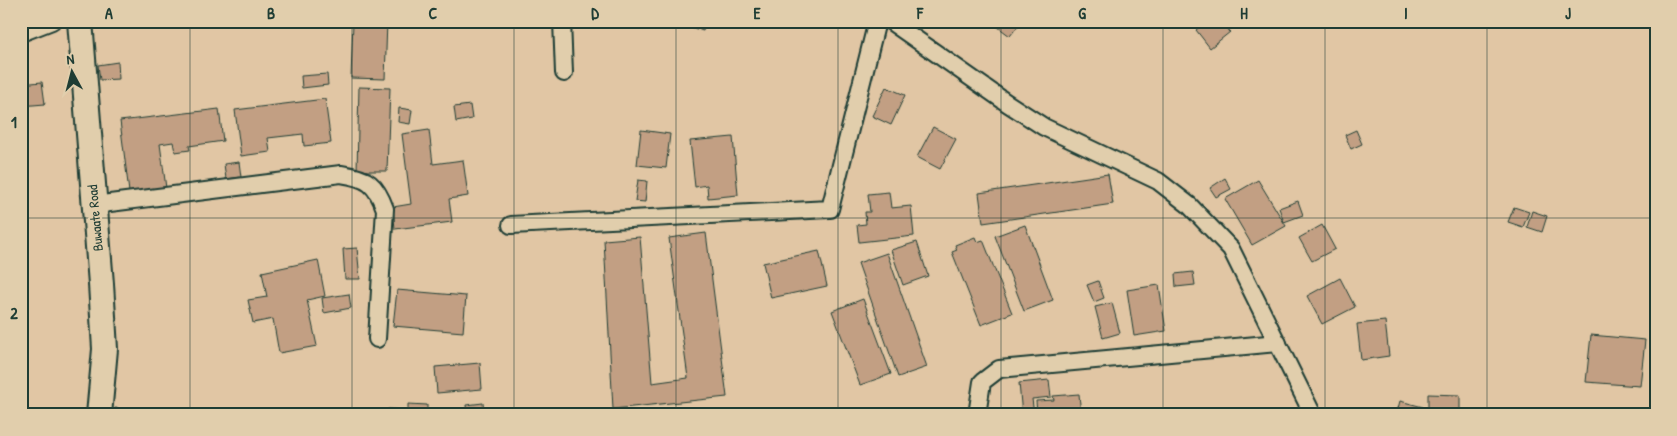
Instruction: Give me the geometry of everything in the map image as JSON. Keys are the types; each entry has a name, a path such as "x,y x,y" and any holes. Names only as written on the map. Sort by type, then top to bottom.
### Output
{"street":[{"path":"21,33 52,21"},
{"name":"Buwaate Road","path":"80,21 105,348 99,415"},
{"path":"562,21 564,73"},
{"path":"511,225 830,209 877,21"},
{"path":"890,21 1007,104 1044,127 1158,181 1189,205 1231,249 1313,415"},
{"path":"94,205 341,174 355,176 369,182 379,192 385,209 378,339"},
{"path":"977,415 982,382 999,369 1278,343"}],"building":[{"path":"150,21 176,21 151,25"},
{"path":"353,21 387,21 385,79 351,78"},
{"path":"679,21 706,21 703,31 678,23"},
{"path":"990,21 1022,21 1010,36"},
{"path":"1206,21 1222,21 1230,32 1210,48 1196,30"},
{"path":"118,62 119,79 100,80 98,65"},
{"path":"327,74 328,85 302,88 301,76"},
{"path":"42,82 45,104 21,106 21,84"},
{"path":"359,87 390,88 387,171 357,171"},
{"path":"886,87 905,95 891,125 872,116"},
{"path":"325,99 331,143 304,146 303,134 268,138 270,152 241,156 235,110"},
{"path":"470,105 472,119 456,122 454,107"},
{"path":"399,108 412,110 410,124 398,122"},
{"path":"219,109 223,141 189,146 190,150 175,152 173,142 160,144 166,188 129,192 120,121"},
{"path":"933,127 956,139 940,169 917,157"},
{"path":"429,130 433,164 463,160 468,196 449,199 452,222 395,229 393,207 411,204 402,134"},
{"path":"641,130 670,134 666,168 637,165"},
{"path":"1356,130 1362,144 1351,149 1345,135"},
{"path":"733,137 738,195 708,198 707,185 695,187 690,141"},
{"path":"239,162 241,177 226,179 224,164"},
{"path":"1108,174 1113,204 983,223 979,193"},
{"path":"1225,178 1231,189 1216,197 1210,188"},
{"path":"638,180 647,181 645,202 635,201"},
{"path":"1258,180 1286,226 1252,245 1225,199"},
{"path":"889,192 891,208 911,206 914,236 859,242 857,225 866,224 865,212 870,212 868,194"},
{"path":"1298,201 1303,215 1284,222 1279,208"},
{"path":"1514,207 1529,212 1523,227 1508,222"},
{"path":"1532,211 1547,216 1542,232 1527,227"},
{"path":"1025,225 1053,300 1024,311 995,236"},
{"path":"1322,225 1335,249 1312,261 1299,238"},
{"path":"706,233 727,397 613,409 604,240 640,237 652,383 688,378 669,238"},
{"path":"975,237 977,242 983,240 1012,313 981,325 952,252 957,250 955,245"},
{"path":"917,242 928,276 903,285 891,250"},
{"path":"357,248 360,279 345,279 343,249"},
{"path":"819,251 827,286 771,298 763,263"},
{"path":"887,253 927,367 898,377 858,263"},
{"path":"318,260 325,296 307,300 317,346 279,353 273,319 253,323 248,300 267,297 262,272"},
{"path":"1193,272 1195,285 1176,287 1175,274"},
{"path":"1340,278 1355,307 1322,324 1307,296"},
{"path":"1098,281 1104,298 1094,302 1087,285"},
{"path":"1159,285 1166,331 1134,336 1127,290"},
{"path":"397,290 466,296 463,332 393,326"},
{"path":"349,294 351,308 324,313 322,298"},
{"path":"863,299 891,374 860,385 832,311"},
{"path":"1112,303 1120,333 1103,338 1095,307"},
{"path":"1385,321 1389,356 1361,360 1357,324"},
{"path":"1591,335 1645,340 1640,386 1586,382"},
{"path":"480,363 482,389 437,393 435,367"},
{"path":"1049,380 1051,397 1032,399 1034,415 1022,415 1019,383"},
{"path":"1079,394 1081,415 1037,415 1036,401 1054,400 1053,396"},
{"path":"1428,394 1460,395 1460,412 1428,413"},
{"path":"1400,401 1423,407 1421,415 1407,415 1397,412"},
{"path":"483,403 484,414 467,415 466,405"},
{"path":"408,404 427,405 427,415 408,415"},
{"path":"115,408 135,411 134,415 115,415"},
{"path":"388,409 405,410 405,415 388,415"}]}
